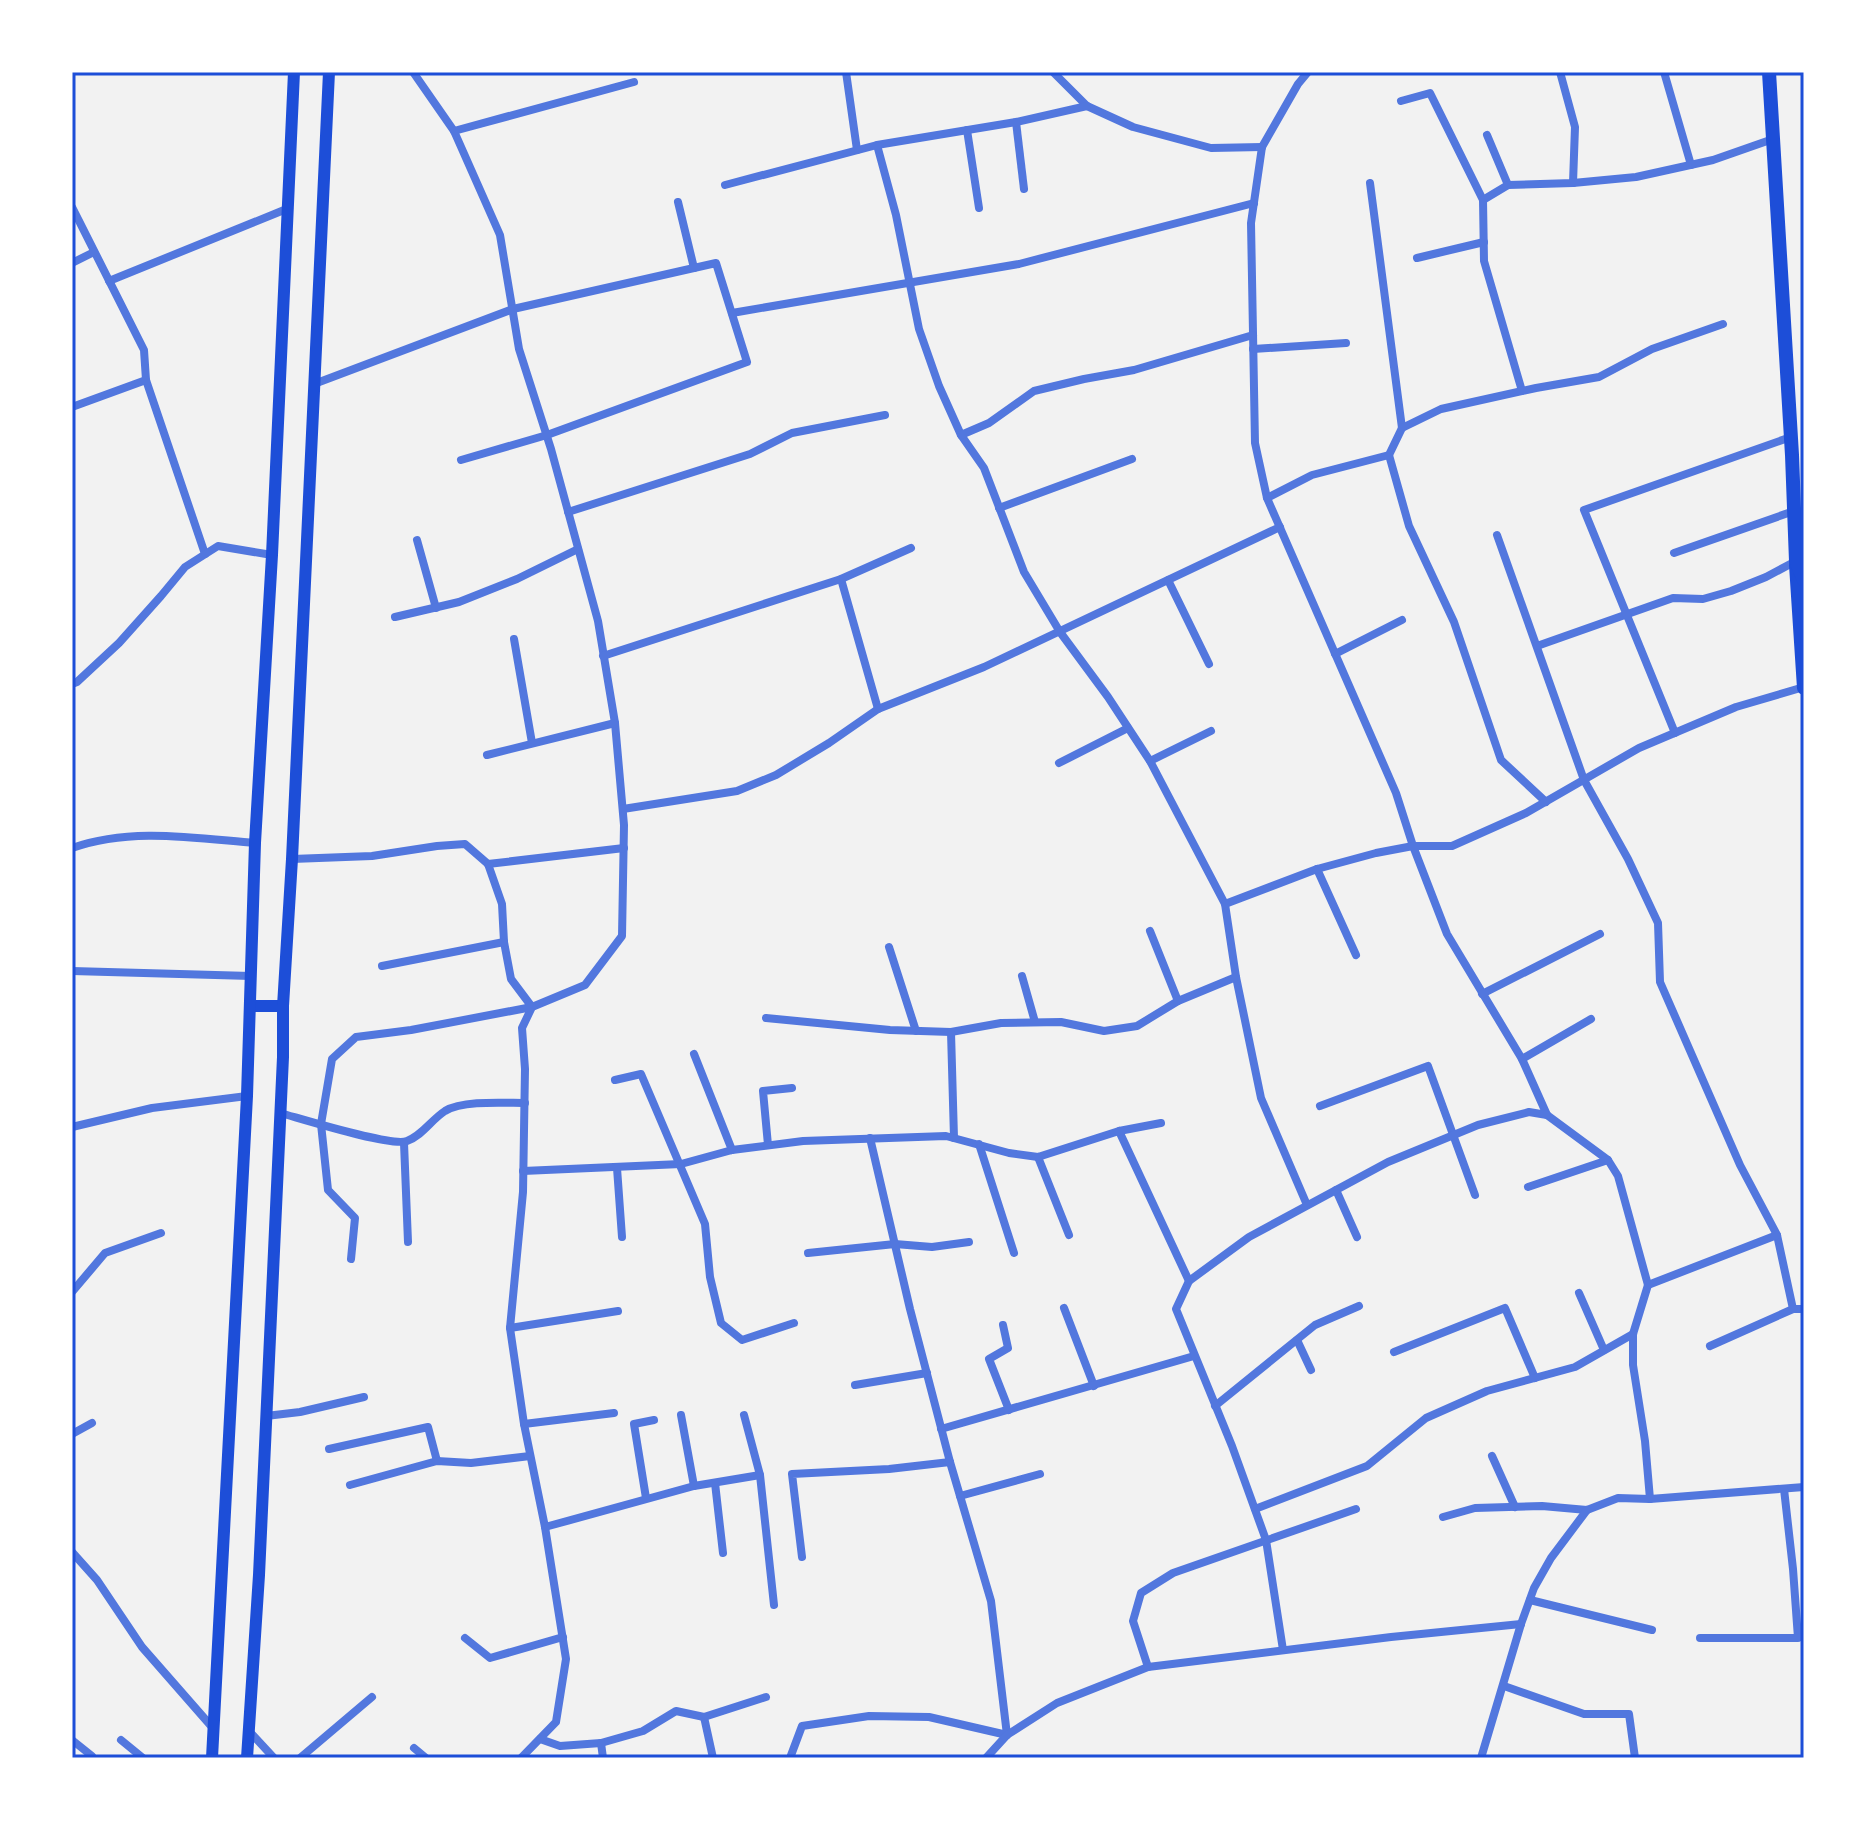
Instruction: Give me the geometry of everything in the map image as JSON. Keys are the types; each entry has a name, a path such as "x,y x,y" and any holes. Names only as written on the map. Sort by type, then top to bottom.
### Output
{"main road":[{"path":"212,1758 247,1096 255,843 272,555 294,72"},
{"path":"247,1758 259,1575 283,1006 329,72"},
{"path":"1769,72 1804,688"},
{"path":"1796,561 1804,580"},
{"path":"251,1006 283,1006"}],"street":[{"path":"351,1259 355,1218 328,1190 321,1124 332,1059 356,1037 532,1007 585,985 622,936 623,809 615,723 598,621 547,435 519,349 500,235 454,131 413,72"},
{"path":"846,72 857,150"},
{"path":"1053,72 1087,106 1133,127 1211,148 1262,147"},
{"path":"1308,72 1262,147 1251,223 1255,443 1267,498 1396,793 1447,934 1522,1059 1547,1115"},
{"path":"1560,72 1575,127 1573,183"},
{"path":"1664,72 1691,165"},
{"path":"454,131 634,82"},
{"path":"1401,101 1430,93 1483,200 1484,261 1522,391"},
{"path":"725,185 877,145 1016,122 1087,106"},
{"path":"1016,122 1024,189"},
{"path":"967,130 979,208"},
{"path":"1487,135 1508,185"},
{"path":"1483,200 1508,185 1636,177 1713,160 1773,139"},
{"path":"877,145 896,215 919,329 939,386 961,435 984,468 1024,572 1060,632 1150,761 1225,904 1236,977 1261,1098 1307,1205"},
{"path":"1370,183 1402,428 1389,455 1409,526 1454,622 1501,760 1546,802"},
{"path":"678,202 694,268"},
{"path":"732,313 1019,264 1254,203"},
{"path":"72,207 144,350 146,380 205,554"},
{"path":"109,281 289,208"},
{"path":"1417,258 1484,242"},
{"path":"72,263 94,252"},
{"path":"314,384 513,309 716,263 747,362 547,435 461,460"},
{"path":"1402,428 1441,409 1599,377 1652,349 1723,324"},
{"path":"961,435 989,423 1034,391 1134,370 1253,335"},
{"path":"1253,349 1346,343"},
{"path":"72,407 146,380"},
{"path":"568,512 750,454 792,433 885,415"},
{"path":"1675,733 1584,510 1791,437"},
{"path":"1267,498 1312,475 1389,455"},
{"path":"999,508 1132,459"},
{"path":"1674,553 1794,511"},
{"path":"623,809 737,791 776,775 878,709 984,667 1280,527"},
{"path":"1497,535 1584,780 1628,859 1658,923 1660,982 1740,1165 1777,1235 1793,1309"},
{"path":"417,540 436,608"},
{"path":"72,684 119,643 185,567 205,554 218,546 272,555"},
{"path":"603,656 841,579 911,548"},
{"path":"395,617 473,597 578,549"},
{"path":"1537,646 1673,598 1703,599 1731,591 1796,561"},
{"path":"841,579 878,709"},
{"path":"1168,580 1209,664"},
{"path":"1335,654 1402,620"},
{"path":"514,639 532,743"},
{"path":"1225,904 1317,869 1376,853 1413,846 1452,846 1546,802 1639,748 1736,707 1804,688"},
{"path":"487,755 615,723"},
{"path":"1059,763 1128,728"},
{"path":"1150,761 1211,731"},
{"path":"72,848 95,839 163,835 255,843"},
{"path":"292,859 372,856 465,844 488,864 502,904 504,942 511,979 532,1007"},
{"path":"488,864 624,848"},
{"path":"1317,869 1356,955"},
{"path":"1150,931 1178,1001"},
{"path":"1482,994 1600,934"},
{"path":"382,966 504,942"},
{"path":"889,947 916,1031"},
{"path":"72,971 251,976"},
{"path":"1022,976 1035,1022"},
{"path":"766,1018 890,1030 951,1032 1001,1023 1061,1022 1104,1031 1137,1026 1178,1001 1236,977"},
{"path":"521,1758 556,1722 566,1659 510,1328 523,1171 525,1069 522,1028 532,1007"},
{"path":"1522,1059 1591,1019"},
{"path":"951,1032 954,1138"},
{"path":"694,1054 732,1150"},
{"path":"1320,1106 1428,1066 1475,1195"},
{"path":"615,1080 641,1074 681,1164 705,1224 710,1277 721,1323 742,1340 794,1323"},
{"path":"768,1145 763,1091 792,1088"},
{"path":"72,1127 152,1108 247,1096"},
{"path":"280,1113 404,1143 423,1132 448,1109 477,1103 525,1103"},
{"path":"1283,1650 1266,1540 1176,1309 1189,1281 1249,1237 1388,1162 1478,1125 1529,1112 1547,1115 1608,1160 1618,1176 1648,1285 1633,1334 1633,1365 1650,1499"},
{"path":"523,1171 681,1164 732,1150 768,1145 870,1138 946,1136 1009,1153 1038,1157 1119,1131 1161,1123"},
{"path":"1119,1131 1189,1281"},
{"path":"870,1138 941,1429 991,1601 1007,1735"},
{"path":"404,1143 408,1242"},
{"path":"979,1144 1014,1253"},
{"path":"1038,1157 1069,1235"},
{"path":"1528,1187 1608,1160"},
{"path":"617,1168 622,1237"},
{"path":"1336,1190 1357,1237"},
{"path":"72,1292 105,1253 161,1233"},
{"path":"1648,1285 1777,1235"},
{"path":"808,1253 895,1244 932,1247 969,1242"},
{"path":"1579,1293 1604,1350"},
{"path":"1215,1406 1315,1325 1359,1306"},
{"path":"1064,1308 1094,1386"},
{"path":"1394,1352 1505,1308 1535,1378"},
{"path":"1710,1346 1793,1309 1804,1309"},
{"path":"510,1328 618,1311"},
{"path":"1003,1325 1008,1348 989,1359 1009,1410"},
{"path":"1255,1509 1367,1466 1426,1418 1487,1391 1575,1367 1633,1334"},
{"path":"1297,1340 1311,1370"},
{"path":"941,1429 1194,1356"},
{"path":"855,1385 927,1373"},
{"path":"266,1416 300,1412 364,1397"},
{"path":"524,1424 614,1413"},
{"path":"681,1415 694,1486"},
{"path":"744,1415 760,1475 774,1605"},
{"path":"646,1498 634,1424 654,1420"},
{"path":"72,1434 92,1423"},
{"path":"329,1449 428,1427 437,1461"},
{"path":"350,1485 437,1461 471,1463 530,1456"},
{"path":"1492,1456 1515,1507"},
{"path":"802,1557 792,1474 950,1462"},
{"path":"960,1496 1040,1474"},
{"path":"545,1527 694,1486 760,1475"},
{"path":"715,1483 723,1553"},
{"path":"1443,1517 1475,1508 1542,1506 1587,1510 1618,1498 1650,1499 1804,1487"},
{"path":"1700,1638 1798,1638 1784,1489"},
{"path":"1148,1667 1133,1621 1141,1593 1173,1573 1356,1509"},
{"path":"1481,1758 1534,1588 1551,1558 1587,1510"},
{"path":"72,1552 97,1580 142,1647 212,1727"},
{"path":"1530,1600 1652,1630"},
{"path":"986,1758 1007,1735 1057,1703 1148,1667 1521,1624"},
{"path":"465,1638 490,1658 563,1637"},
{"path":"1504,1686 1584,1714 1629,1714 1635,1758"},
{"path":"300,1758 372,1697"},
{"path":"540,1739 560,1746 601,1743 643,1731 676,1711 704,1717 766,1697"},
{"path":"790,1758 802,1726 869,1716 929,1717 1007,1735"},
{"path":"704,1717 713,1758"},
{"path":"249,1731 274,1758"},
{"path":"72,1740 92,1756"},
{"path":"121,1740 143,1758"},
{"path":"601,1743 603,1758"},
{"path":"560,1746 564,1758"},
{"path":"414,1748 426,1758"}]}
